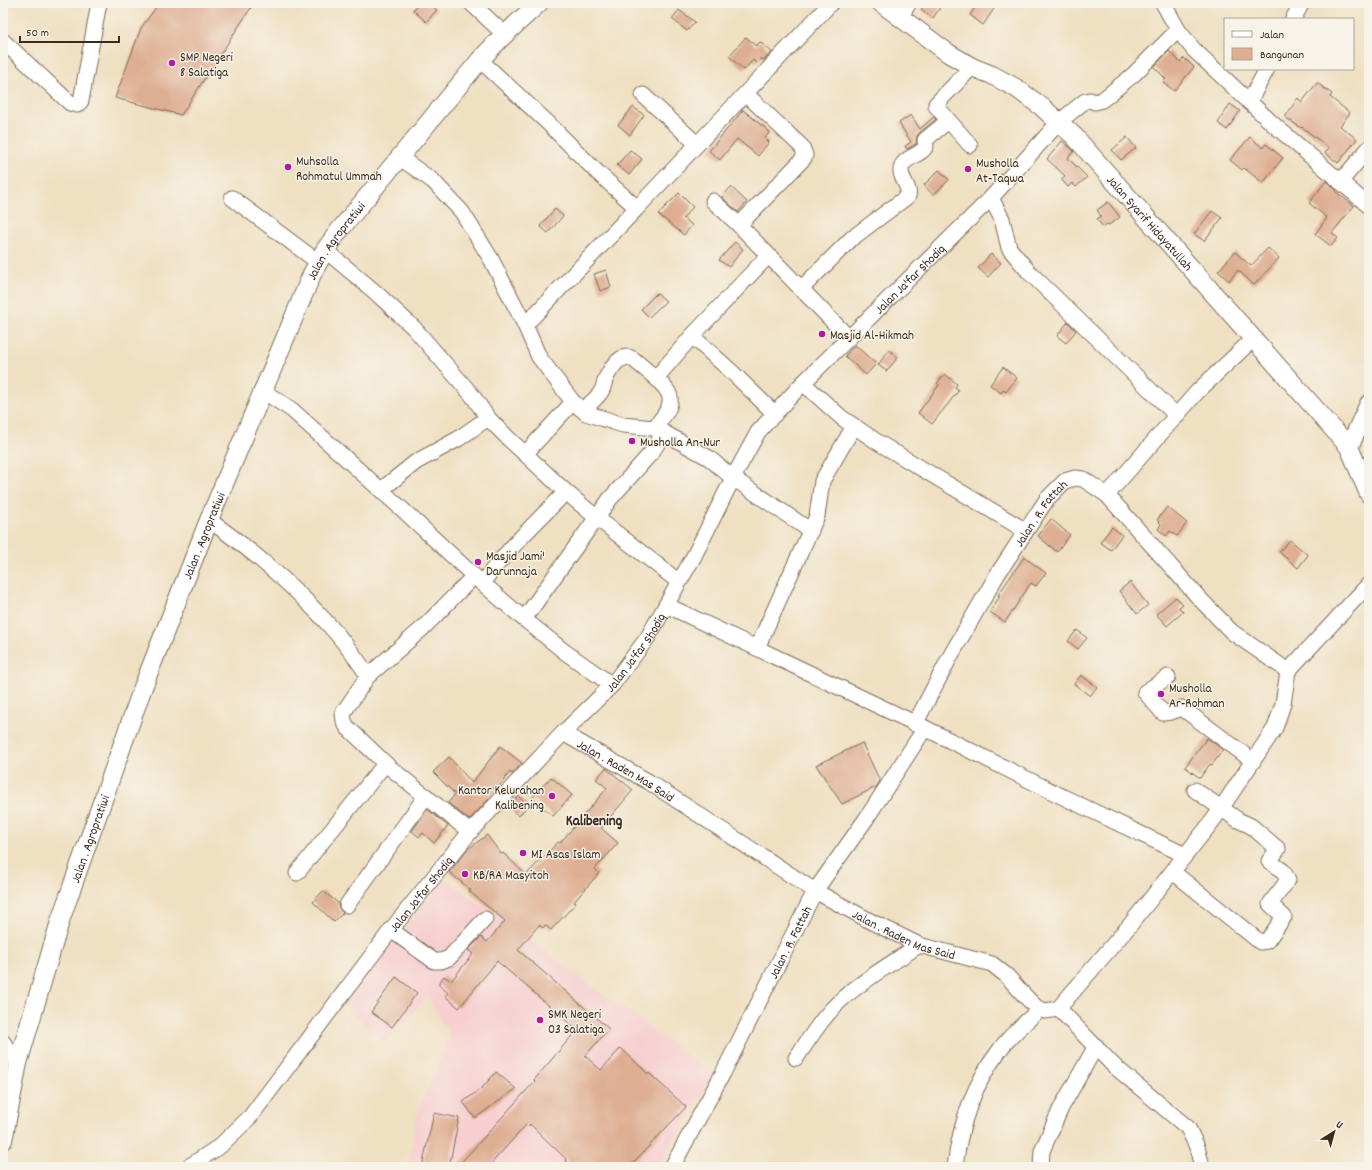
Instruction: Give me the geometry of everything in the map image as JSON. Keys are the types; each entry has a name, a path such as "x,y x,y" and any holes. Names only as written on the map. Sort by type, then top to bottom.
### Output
{"street":[{"path":"3,41 70,103 78,104 81,101 99,3"},
{"path":"471,3 504,34"},
{"name":"Jalan . Agropratiwi","path":"3,1140 18,1063 61,918 143,687 209,520 312,274 338,232 480,60 504,34 539,3"},
{"path":"525,325 831,3"},
{"name":"Jalan Syarif Hidayatullah","path":"881,3 904,10 948,53 972,67 992,75 1016,88 1042,107 1075,137 1349,447 1369,494"},
{"path":"1163,3 1178,30 1194,50 1273,124 1369,206"},
{"path":"1294,18 1302,3"},
{"name":"Jalan Ja'far Shodiq","path":"188,1167 220,1146 250,1117 391,930 470,832 563,733 612,685 648,637 680,582 758,432 803,383 991,198 1059,122 1085,102 1102,100 1133,75 1178,30"},
{"path":"480,60 548,123 597,172 637,208"},
{"path":"970,145 937,108 936,104 972,67"},
{"path":"1249,102 1266,70"},
{"path":"739,225 804,158 805,155 802,148 746,94"},
{"path":"643,96 698,144"},
{"path":"801,289 851,239 908,196 909,192 901,172 901,167 903,164 924,150 926,146 924,142 948,121"},
{"path":"1340,182 1369,148"},
{"path":"400,157 433,181 462,212 491,259 525,325 539,357 578,406 586,413 623,425 658,430 709,458 733,478 811,531"},
{"path":"232,198 374,291 414,328 472,396 488,418 525,454 566,492 680,582"},
{"path":"991,198 1002,219 1009,248 1029,272 1177,416"},
{"path":"713,201 739,225 848,338"},
{"path":"656,378 692,336 768,256"},
{"path":"692,336 775,414"},
{"path":"1107,495 1197,392 1253,339"},
{"path":"524,619 598,518 610,499 652,452 659,441 658,430 669,409 669,393 656,378 633,359 625,357 618,361 606,378 602,390 595,399 578,406 525,454"},
{"path":"803,383 842,418 879,443 1026,531"},
{"path":"263,391 292,410 524,619 565,652 612,685"},
{"path":"1349,447 1366,414"},
{"path":"381,490 416,462 458,439 488,418"},
{"path":"757,648 818,516 822,481 854,426"},
{"name":"Jalan . R. Fattah","path":"672,1167 722,1073 815,890 866,819 920,726 951,656 993,582 1047,500 1065,481 1075,478 1082,479 1107,495 1200,599 1232,632 1288,671"},
{"path":"470,832 385,764 347,727 344,721 343,713 368,676 497,564 566,492"},
{"path":"209,520 241,542 291,585 327,623 368,676"},
{"path":"1058,1010 1130,926 1222,808 1275,728 1283,704 1288,671 1369,584"},
{"path":"666,605 1186,855"},
{"path":"1168,677 1145,692 1163,713 1182,708 1253,761"},
{"name":"Jalan . Raden Mas Said","path":"563,733 649,782 815,890 872,922 919,945 992,964 1007,976 1031,1004 1040,1009"},
{"path":"297,874 385,764"},
{"path":"1172,872 1260,942 1266,941 1284,917 1270,904 1288,880 1283,871 1269,860 1278,849 1251,826 1238,820 1195,790"},
{"path":"347,905 426,796"},
{"path":"391,930 434,961 441,961 449,958 485,919"},
{"path":"796,1058 829,1013 841,1000 919,945"},
{"path":"955,1167 963,1124 979,1082 999,1050 1014,1032 1040,1009 1045,1011 1058,1010 1064,1014 1113,1065 1188,1128 1197,1147 1202,1167"},
{"path":"3,1042 18,1063"},
{"path":"1041,1167 1042,1151 1061,1108 1096,1046"}],"shaded area":[{"name":"SMK Negeri 03 Salatiga","path":"446,879 713,1074 659,1167 408,1167 418,1111 451,1035 427,997 385,1043 344,1005"}],"building":[{"name":"SMP Negeri 8 Salatiga","path":"159,3 254,3 181,115 115,98 141,28"},
{"path":"420,3 429,3 437,10 426,22 413,10"},
{"path":"925,3 943,3 933,18 921,10"},
{"path":"978,3 998,3 983,25 970,15"},
{"path":"679,10 695,22 687,31 672,19"},
{"path":"746,37 756,46 760,42 772,52 764,60 761,58 756,63 753,60 744,70 729,56"},
{"path":"1169,51 1180,62 1184,58 1194,67 1174,91 1163,82 1166,79 1154,67"},
{"path":"1317,83 1332,94 1330,97 1350,113 1340,126 1357,139 1338,163 1325,153 1329,148 1302,127 1301,128 1285,117 1298,98 1302,102"},
{"path":"1230,104 1240,111 1227,130 1218,123"},
{"path":"633,107 644,115 630,135 618,125"},
{"path":"743,110 770,132 765,138 769,142 758,156 737,139 720,160 709,151"},
{"path":"911,115 920,129 934,117 936,119 919,133 916,144 907,149 905,146 911,142 899,123"},
{"path":"1127,137 1136,148 1121,160 1112,150"},
{"path":"1250,137 1263,148 1266,144 1283,158 1263,183 1244,168 1242,170 1230,160"},
{"path":"1062,141 1074,151 1068,158 1087,177 1076,187 1072,183 1068,187 1061,179 1065,176 1047,159"},
{"path":"630,150 642,159 629,175 617,165"},
{"path":"939,170 949,180 933,195 924,185"},
{"path":"1326,181 1337,191 1336,192 1354,206 1332,233 1338,238 1331,246 1315,234 1327,218 1309,203"},
{"path":"731,187 747,202 738,212 722,197"},
{"path":"679,193 693,207 683,218 692,225 684,235 658,214"},
{"path":"1108,202 1120,217 1109,225 1107,224 1103,227 1097,219 1101,216 1097,210"},
{"path":"555,209 563,216 548,233 540,226"},
{"path":"1212,211 1222,218 1204,241 1194,234"},
{"path":"735,242 743,249 729,267 719,260"},
{"path":"1268,248 1279,258 1254,285 1238,270 1229,281 1218,271 1235,252 1251,266"},
{"path":"991,254 1001,263 988,277 978,268"},
{"path":"606,270 611,287 600,291 594,274"},
{"path":"657,293 666,301 649,317 641,309"},
{"path":"1068,322 1076,331 1066,343 1057,336"},
{"path":"855,345 876,364 866,375 845,356"},
{"path":"889,350 898,357 887,371 878,365"},
{"path":"1003,367 1017,378 1006,392 1003,390 1001,393 990,385"},
{"path":"945,374 957,384 955,387 959,390 932,424 918,413 939,385 937,383"},
{"path":"1167,507 1187,523 1177,536 1170,531 1166,536 1158,529 1161,524 1157,520"},
{"path":"1051,519 1070,535 1057,552 1038,536"},
{"path":"1112,527 1122,535 1111,550 1100,542"},
{"path":"1290,540 1308,555 1298,568 1279,552"},
{"path":"1024,557 1046,573 1036,586 1031,583 1005,622 990,612 1000,596 998,595"},
{"path":"1130,582 1148,605 1137,614 1119,591"},
{"path":"1176,597 1183,604 1179,607 1183,612 1167,626 1156,614"},
{"path":"1077,630 1087,638 1078,649 1068,641"},
{"path":"1081,675 1097,687 1090,696 1074,684"},
{"path":"1207,738 1223,750 1200,778 1185,767"},
{"path":"862,743 880,781 876,787 842,804 816,765"},
{"path":"500,746 522,763 512,774 510,772 491,797 469,820 448,803 455,794 433,772 449,757 472,783"},
{"path":"606,768 633,790 601,828 618,843 595,869 599,873 574,902 576,903 551,930 545,925 543,928 539,925 518,950 609,1029 585,1056 601,1070 621,1048 686,1107 629,1167 573,1167 530,1124 529,1126 527,1124 488,1167 457,1167 535,1081 534,1080 577,1030 497,961 459,1008 445,996 448,993 438,984 444,976 451,981 473,954 468,950 481,937 487,942 505,921 449,872 468,849 487,835 501,854 503,853 526,875 558,842 560,843 607,788 596,779"},
{"name":"Kantor Kelurahan Kalibening","path":"551,777 572,795 553,816 532,798"},
{"path":"518,796 528,805 519,816 509,807"},
{"path":"427,809 448,826 434,843 423,833 419,837 412,831"},
{"path":"323,891 338,903 339,908 343,913 334,922 313,902"},
{"path":"396,977 417,993 392,1027 371,1012"},
{"path":"496,1072 516,1089 475,1118 463,1102 482,1088"},
{"path":"434,1113 459,1118 449,1167 422,1167"}],"place":[{"name":"SMP Negeri 8 Salatiga","path":"172,63"},
{"name":"Muhsolla Rohmatul Ummah","path":"288,167"},
{"name":"Musholla At-Taqwa","path":"968,169"},
{"name":"Masjid Al-Hikmah","path":"822,334"},
{"name":"Musholla An-Nur","path":"632,441"},
{"name":"Masjid Jami' Darunnaja","path":"478,562"},
{"name":"Musholla Ar-Rohman","path":"1161,694"},
{"name":"Kantor Kelurahan Kalibening","path":"552,796"},
{"name":"MI Asas Islam","path":"523,853"},
{"name":"KB/RA Masyitoh","path":"465,874"},
{"name":"SMK Negeri 03 Salatiga","path":"540,1020"}],"district":[{"name":"Kalibening","path":"594,820"}]}
